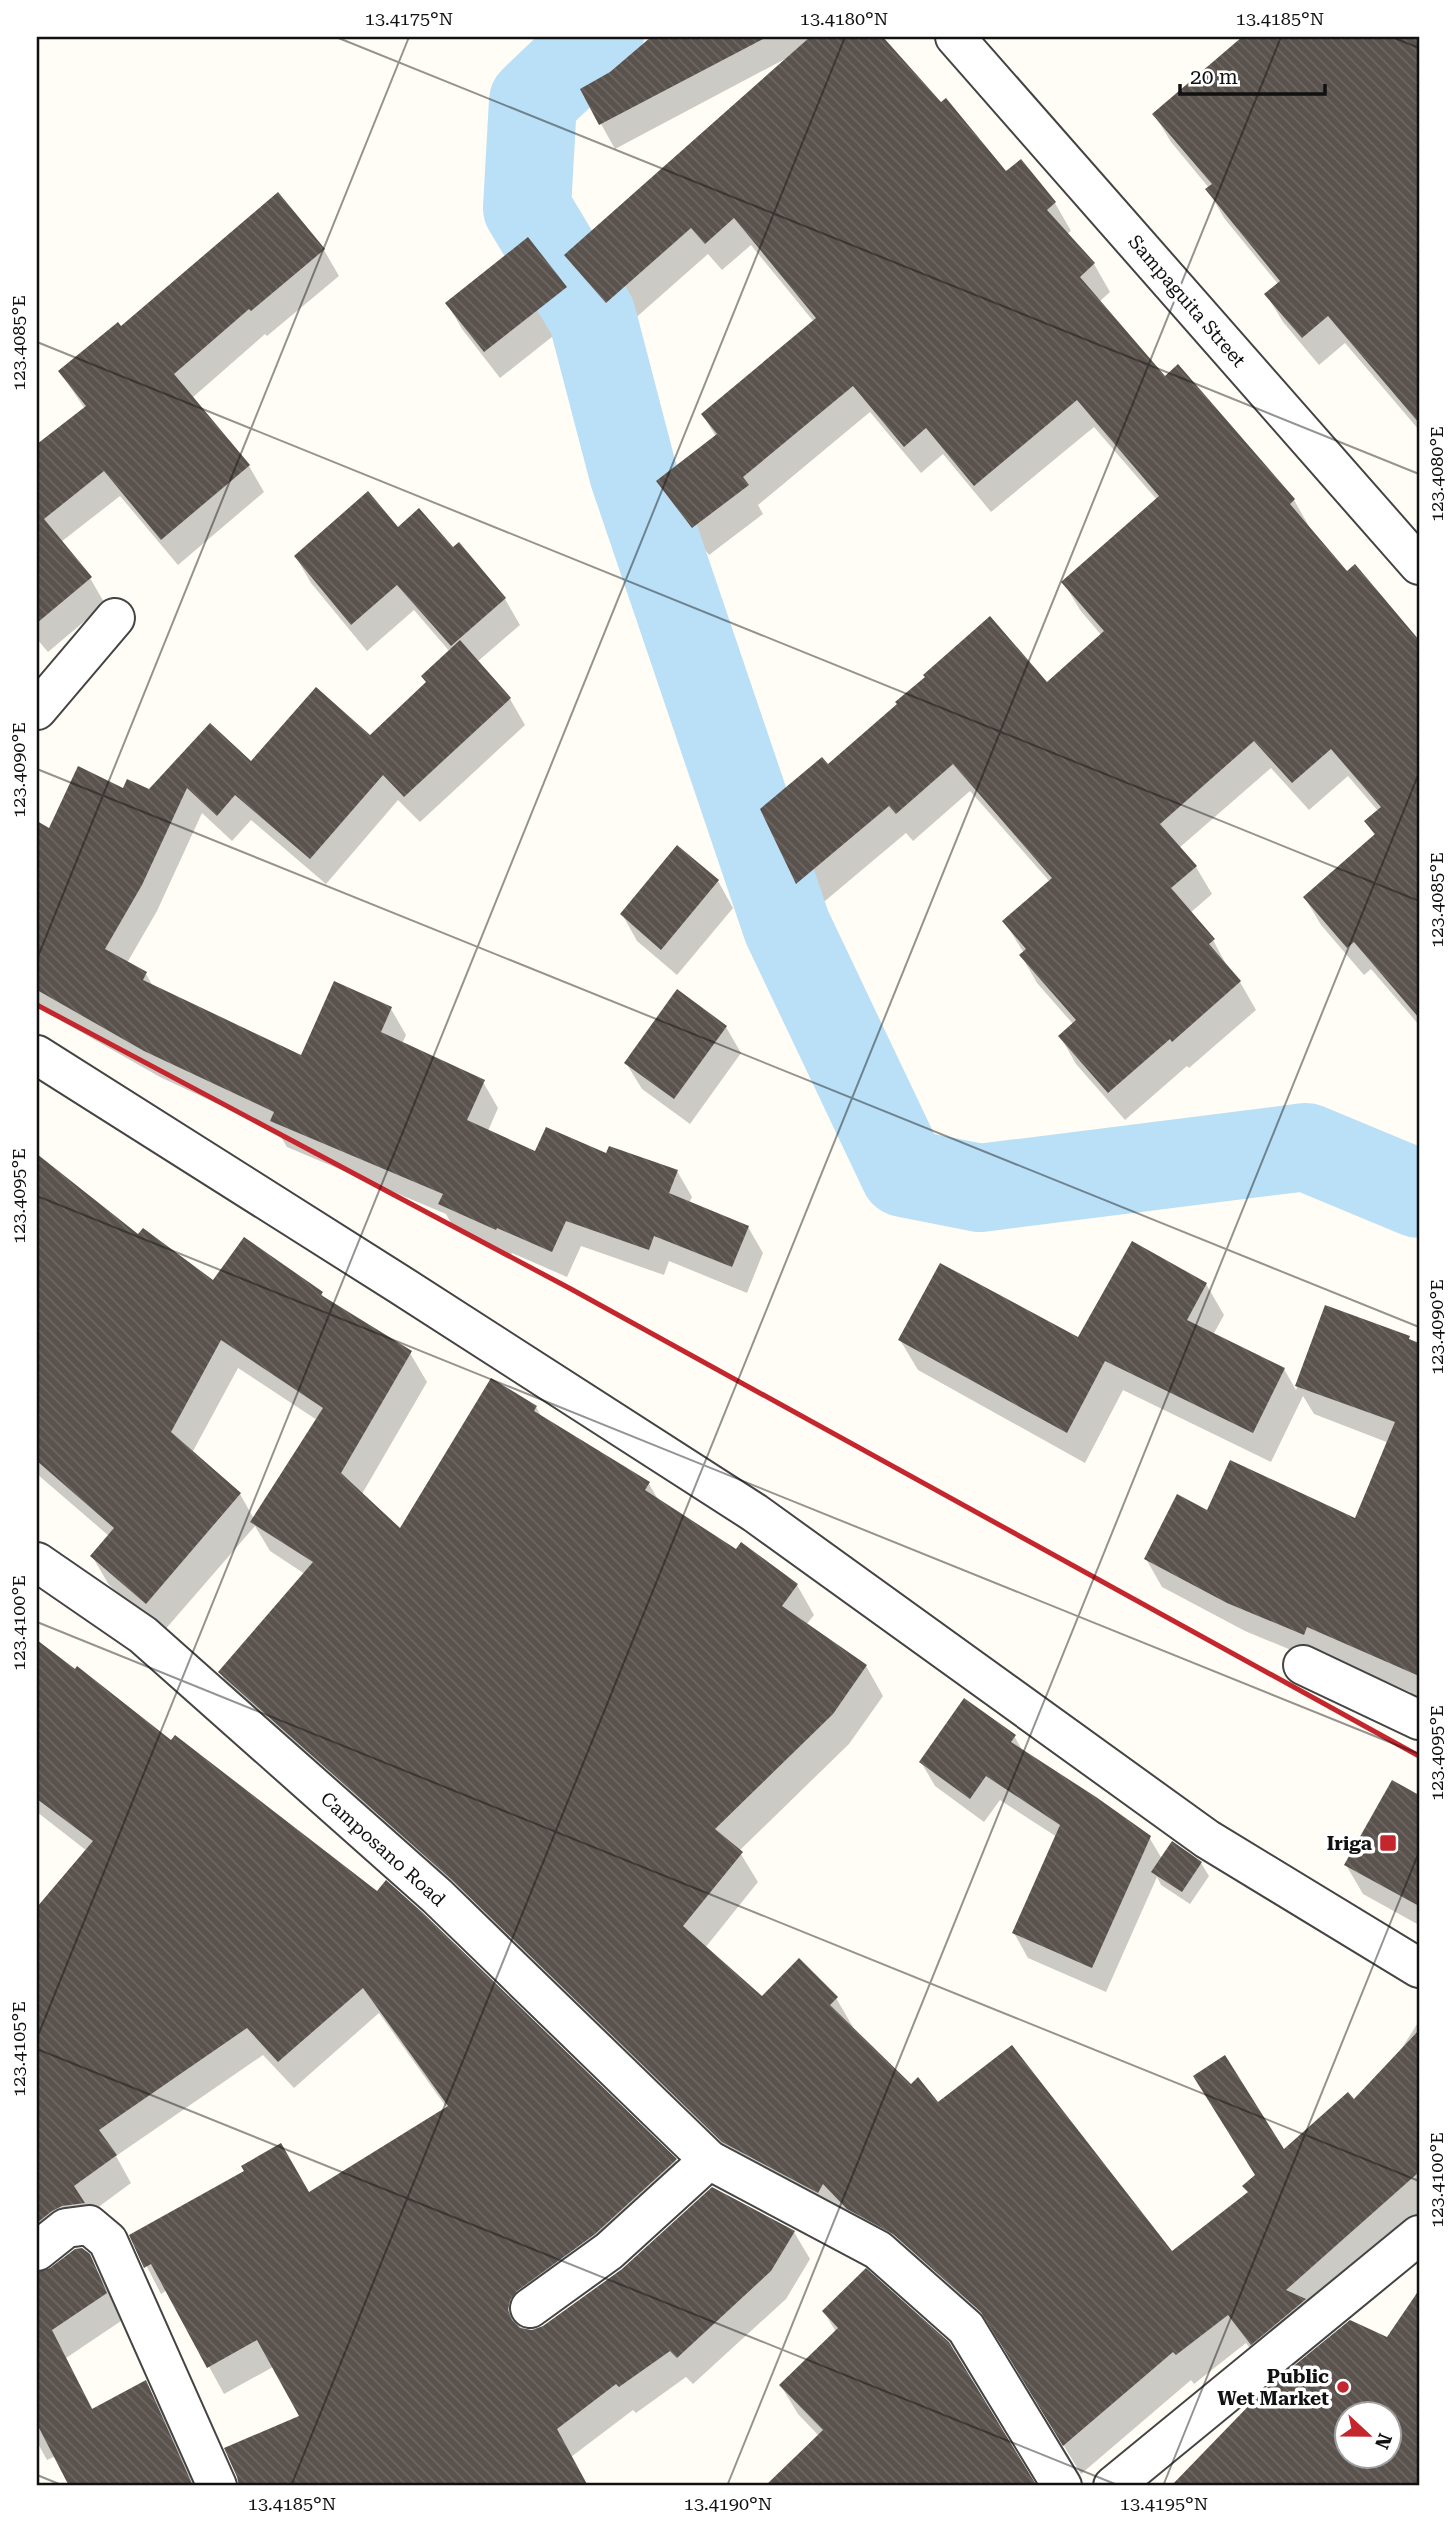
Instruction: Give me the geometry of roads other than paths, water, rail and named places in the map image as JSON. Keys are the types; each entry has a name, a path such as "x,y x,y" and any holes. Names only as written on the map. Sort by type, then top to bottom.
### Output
{"street":[{"name":"Sampaguita Street","path":"956,37 1419,565"},
{"path":"37,710 115,618"},
{"path":"37,1055 755,1513 1207,1839 1419,1968"},
{"name":"Camposano Road","path":"37,1562 143,1635 438,1896 709,2160 878,2250 965,2328 1062,2486"},
{"path":"1303,1665 1419,1720"},
{"path":"530,2308 610,2251 709,2160"},
{"path":"37,2251 66,2228 89,2225 108,2241 218,2486"},
{"path":"1113,2486 1419,2235"}],"waterway":[{"path":"600,37 533,101 527,208 592,316 633,473 787,927 904,1173 980,1188 1306,1147 1419,1194"}],"railway":[{"path":"37,1005 571,1289 1419,1756"}],"place":[{"name":"Iriga","path":"1388,1843"},
{"name":"Public Wet Market","path":"1343,2387"}]}
